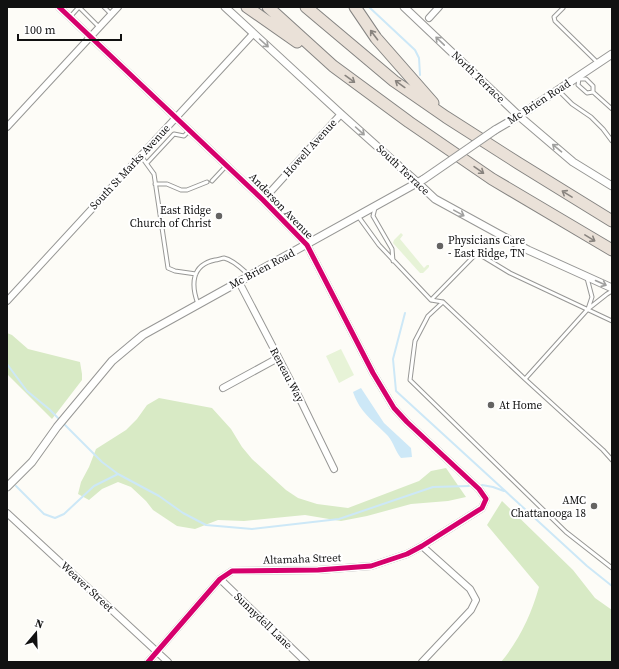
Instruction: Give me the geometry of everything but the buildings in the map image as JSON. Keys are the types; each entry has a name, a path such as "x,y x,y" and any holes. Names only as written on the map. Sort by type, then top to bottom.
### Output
{"highway":[{"path":"247,7 492,179 612,250"},
{"path":"268,7 333,66"},
{"path":"306,7 394,81 446,117 612,221"},
{"path":"355,7 376,38 446,117"}],"street":[{"name":"Anderson Avenue","path":"59,7 227,165 307,245 373,373 394,408 479,489 486,499 482,508"},
{"path":"7,127 118,7"},
{"name":"South Terrace","path":"225,7 341,114 421,181 435,200 528,250 612,288"},
{"name":"North Terrace","path":"404,7 519,116 573,162 612,186"},
{"path":"429,18 439,7"},
{"name":"South St Marks Avenue","path":"7,301 253,34"},
{"name":"Mc Brien Road","path":"7,486 32,462 57,427 112,361 143,335 421,181 494,130 579,78 612,54"},
{"name":"Howell Avenue","path":"263,200 341,114"},
{"name":"Reneau Way","path":"239,282 299,397 334,469"},
{"path":"223,388 278,358"},
{"name":"Altamaha Street","path":"148,662 220,579 232,571 318,570 371,566 407,554 482,508"},
{"name":"Weaver Street","path":"7,513 168,662"},
{"path":"422,546 470,589 476,600 471,610 422,662"},
{"name":"Sunnydell Lane","path":"220,579 306,662"}],"lane":[{"path":"70,17 79,7 100,27"},
{"path":"104,7 111,15"},
{"path":"563,8 554,17 555,21 598,63"},
{"path":"593,92 587,93 578,84 579,78 586,79 593,86 593,92 612,109"},
{"path":"558,90 572,104 591,117 612,141"},
{"path":"147,162 174,134 184,136 190,130"},
{"path":"141,155 154,174 168,268 175,271 196,274"},
{"path":"212,181 227,165"},
{"path":"155,184 167,184 182,190 187,190 207,182"},
{"path":"375,206 373,216 392,249 393,261"},
{"path":"358,216 379,246 431,300 443,302 612,460"},
{"path":"431,300 477,253 510,273 612,321"},
{"path":"198,304 193,290 194,277 207,262 224,258 234,262 250,276"},
{"path":"586,276 592,297 588,309"},
{"path":"525,379 588,309 612,291"},
{"path":"443,302 428,316 415,341 410,380 566,532 612,568"}],"green space":[{"path":"401,233 403,235 400,239 424,268 429,265 423,273 420,273 393,243"},
{"path":"7,333 12,335 28,349 80,362 82,380 52,419 7,374"},
{"path":"341,349 354,375 339,383 326,356"},
{"path":"159,398 212,408 231,429 242,447 252,459 286,490 298,498 317,504 348,508 419,481 431,471 446,468 466,497 448,501 411,504 367,516 341,521 305,515 244,521 218,520 195,529 177,526 153,510 131,487 118,482 102,489 89,500 78,494 81,482 96,449 126,430 137,419 147,405"},
{"path":"502,501 573,570 595,598 612,610 612,662 501,662 514,645 524,626 539,587 487,525"}],"water":[{"path":"361,388 384,423 411,448 412,457 401,458 388,436 359,406 353,392"}],"waterway":[{"path":"369,7 415,50 419,58 420,75"},
{"path":"405,313 393,359 396,391 587,566 612,586"},
{"path":"7,364 27,391 49,409 102,462 118,474 159,496 183,513 206,525 252,529 339,519 433,487 469,486"},
{"path":"16,486 44,514 55,518 64,514 94,486 118,474"},
{"path":"482,485 504,491"}],"cycle path":[{"path":"59,7 263,200 307,245 373,373 394,408 479,489 486,499 482,508 422,546 407,554 371,566 318,570 232,571 220,579 148,662"}],"place":[{"name":"East Ridge Church of Christ","path":"219,216"},
{"name":"Physicians Care - East Ridge, TN","path":"440,246"},
{"name":"At Home","path":"491,405"},
{"name":"AMC Chattanooga 18","path":"594,506"}]}
